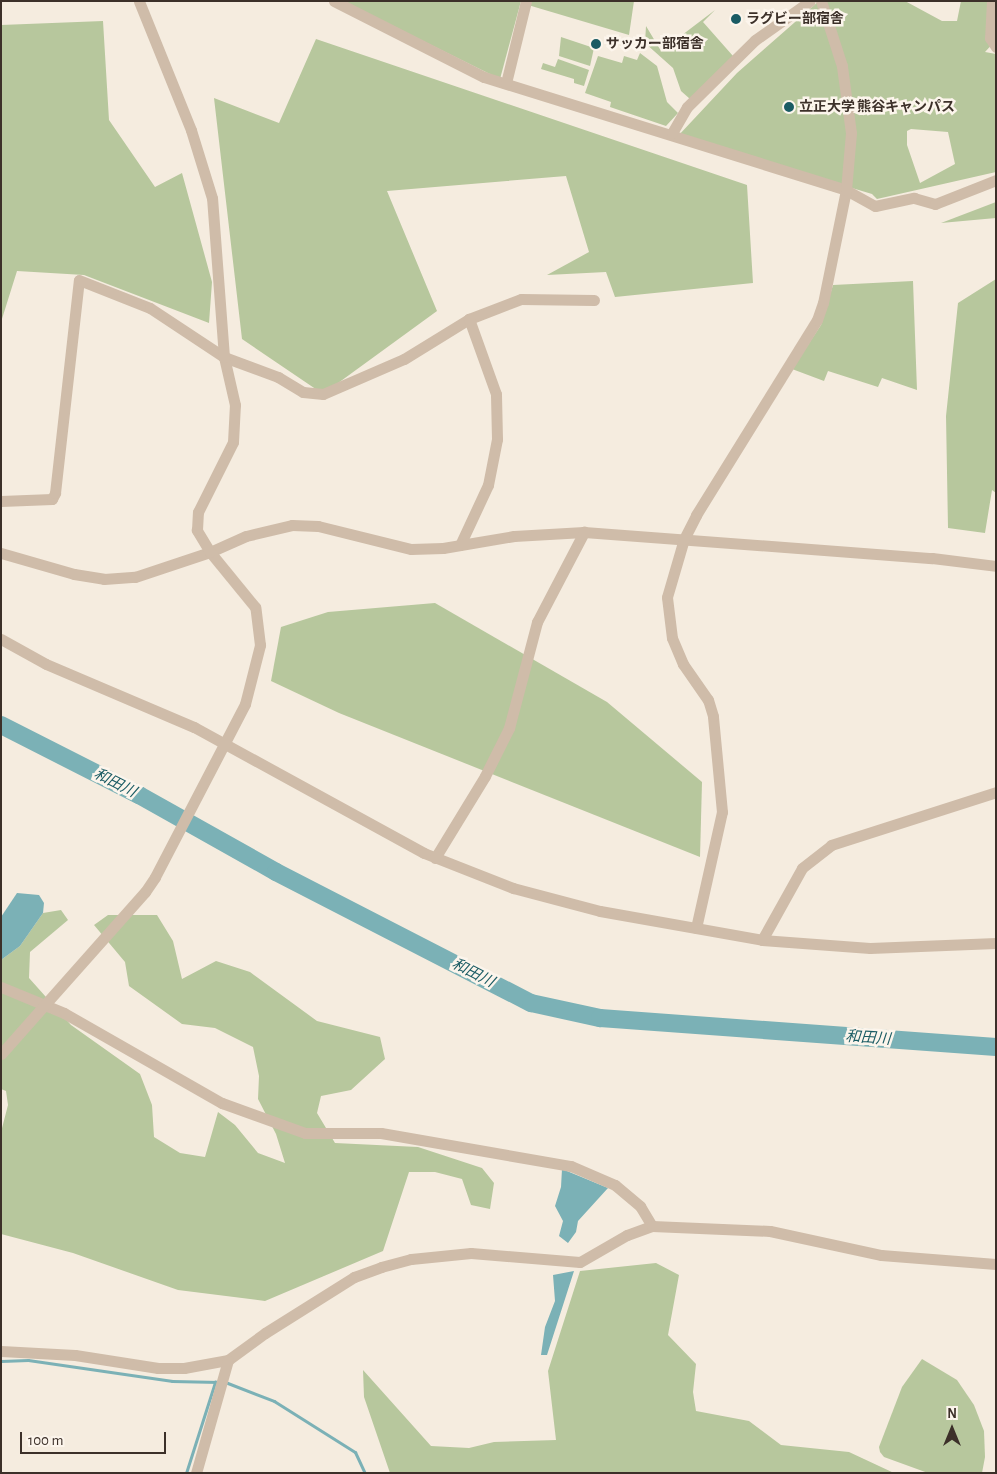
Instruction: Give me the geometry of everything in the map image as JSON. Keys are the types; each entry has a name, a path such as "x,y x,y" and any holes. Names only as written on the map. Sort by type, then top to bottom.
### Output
{"street":[{"path":"1,1054 43,1004 146,892 225,745 254,676 260,645 260,627 254,607 210,552 197,530 198,512 228,458 236,426 236,405 224,357 212,198 191,130 139,1"},
{"path":"334,1 484,77 672,133 846,190 875,206 914,198 935,204 996,180"},
{"path":"506,83 526,1"},
{"path":"672,133 687,108 754,40 810,1"},
{"path":"696,928 722,812 713,716 708,700 683,664 672,638 668,611 669,589 684,539 817,320 846,190 851,133 848,98 833,29 821,1"},
{"path":"992,1 990,38 996,47"},
{"path":"1,501 52,499 56,493 79,280 150,308 224,357 278,377 303,392 323,394 404,359 469,319 521,299 594,300"},
{"path":"460,544 488,485 497,439 496,394 469,319"},
{"path":"1,553 104,579 135,577 210,552 246,536 292,525 318,526 411,549 514,536 584,532 996,566"},
{"path":"436,858 485,776 508,728 537,622 584,532"},
{"path":"1,639 46,664 151,707 436,858 480,877 563,903 762,940 870,948 996,943"},
{"path":"762,940 802,868 831,845 996,792"},
{"path":"1,987 64,1013 222,1103 305,1133 381,1133 572,1166 615,1185 640,1206 652,1226"},
{"path":"1,1351 75,1355 158,1368 184,1368 228,1360 264,1333 354,1277 381,1266 411,1259 471,1253 580,1262 627,1235 652,1226 770,1231 881,1255 996,1264"},
{"path":"196,1473 228,1360"}],"green space":[{"path":"342,1 521,1 500,79"},
{"path":"529,1 634,1 629,35 528,5"},
{"path":"819,1 905,1 942,21 957,21 961,1 996,1 996,40 985,52 996,54 996,172 877,199 872,194 678,136 737,73","holes":["911,129 948,132 955,164 920,183 907,145 907,131"]},
{"path":"715,10 703,22 733,56 690,99 681,91 673,68 645,43 646,26 661,51"},
{"path":"103,21 109,120 155,187 182,173 212,282 209,323 84,275 17,271 1,322 1,25"},
{"path":"561,37 594,48 590,66 559,56"},
{"path":"316,39 747,185 753,283 615,297 606,272 547,275 589,252 566,176 387,191 437,311 323,394 242,339 214,98 279,123"},
{"path":"640,53 657,66 667,102 678,113 666,126 610,107 611,102 585,93 598,56 622,63 624,56 637,60"},
{"path":"558,59 589,70 584,86 574,83 574,79 541,69 543,63 555,67"},
{"path":"996,202 996,218 941,223"},
{"path":"996,279 996,493 992,490 985,533 948,528 946,416 958,303"},
{"path":"913,281 917,390 882,378 878,387 828,371 824,381 792,369 821,325 833,285"},
{"path":"435,603 607,702 702,782 700,857 339,713 271,681 281,627 328,612"},
{"path":"61,910 68,920 30,952 29,978 71,1025 140,1074 152,1105 154,1137 180,1153 205,1157 218,1112 235,1125 258,1153 285,1163 276,1134 258,1099 259,1076 253,1047 215,1028 182,1024 129,986 125,962 94,925 108,915 157,915 173,941 182,979 216,961 250,972 317,1021 380,1037 385,1059 351,1090 321,1096 317,1113 335,1143 418,1147 482,1168 494,1183 490,1209 471,1205 462,1179 435,1172 409,1172 383,1251 265,1301 178,1290 73,1253 1,1234 1,1132 8,1105 6,1091 1,1089 1,960 20,946 43,913"},
{"path":"656,1263 679,1275 668,1335 696,1364 693,1392 696,1411 749,1421 781,1445 849,1452 894,1473 390,1473 364,1397 363,1370 431,1446 469,1448 494,1442 556,1440 548,1371 580,1271"},
{"path":"922,1359 957,1380 974,1405 984,1431 985,1457 982,1473 928,1473 884,1457 880,1452 879,1447 902,1387"}],"water":[{"path":"17,893 39,895 44,903 43,913 20,946 1,960 1,917"},
{"path":"562,1169 608,1188 578,1221 576,1232 568,1243 559,1236 563,1221 555,1206 561,1187"},
{"path":"574,1271 547,1355 541,1355 545,1327 555,1301 553,1275"}],"waterway":[{"name":"和田川","path":"1,725 139,795 276,872 531,1003 600,1018 996,1047"},
{"path":"1,1361 28,1360 172,1381 219,1382"},
{"path":"186,1473 215,1382"},
{"path":"225,1382 274,1401 355,1452 365,1473"}],"place":[{"name":"ラグビー部宿舎","path":"736,19"},
{"name":"サッカー部宿舎","path":"596,44"},
{"name":"立正大学 熊谷キャンパス","path":"789,107"}]}
